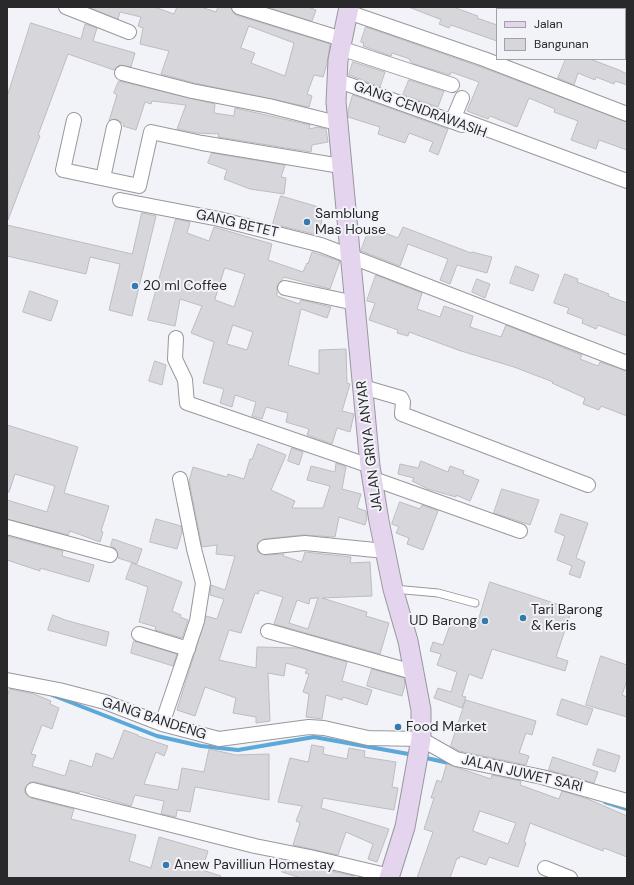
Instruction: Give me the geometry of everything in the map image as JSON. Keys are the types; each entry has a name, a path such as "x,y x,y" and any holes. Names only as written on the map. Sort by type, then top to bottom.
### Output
{"street":[{"path":"66,7 129,32"},
{"path":"239,7 341,43 452,85"},
{"path":"349,9 627,114"},
{"name":"JALAN GRIYA ANYAR","path":"349,9 341,43 336,80 337,122 352,256 354,303 370,472 385,551 408,641 413,672 422,710 419,748 405,827 389,877"},
{"path":"122,73 192,91 321,117 337,122"},
{"name":"GANG CENDRAWASIH","path":"336,80 505,141"},
{"path":"462,98 454,117 627,181"},
{"path":"74,120 63,170 139,186 151,132 202,143 341,166"},
{"path":"103,178 114,127"},
{"name":"GANG BETET","path":"120,200 220,219 321,245 627,363"},
{"path":"285,288 354,303"},
{"path":"176,338 175,359 185,380 187,403 370,472 520,531"},
{"path":"363,386 401,398 403,402 402,414 588,485"},
{"path":"162,724 200,610 204,583 194,550 180,479"},
{"path":"7,527 110,555"},
{"path":"265,547 305,543 385,551"},
{"path":"268,631 413,672"},
{"path":"139,634 188,649"},
{"name":"GANG BANDENG","path":"8,682 59,690 105,702 162,724 219,739 309,727 324,728 419,748"},
{"name":"JALAN JUWET SARI","path":"419,748 456,759 542,777 627,801"},
{"path":"33,790 255,846 310,857 389,877"},
{"path":"545,868 570,878"}],"lane":[{"path":"394,589 438,593 475,603"}],"building":[{"path":"89,7 154,7 174,14 177,7 201,7 216,12 218,7 231,7 236,15 330,44 327,64 323,77 314,75 307,94 312,96 309,107 194,83 161,74 169,51 140,44 143,28 138,26 141,17 120,12 118,19","holes":["249,26 294,43 285,76 251,63 255,53 241,48"]},
{"path":"268,7 308,7 316,10 312,21"},
{"path":"409,7 453,7 478,16 477,18 496,25 496,41 451,25 449,28 439,24 441,20"},
{"path":"31,23 81,39 85,24 97,28 93,41 135,53 131,67 120,65 114,70 68,54 38,135 40,136 8,220 7,97"},
{"path":"366,27 481,67 627,122 627,150 599,140 596,149 571,140 578,121 554,112 555,109 529,98 517,127 490,116 488,119 467,111 479,82 451,72 450,75 414,64 410,61 410,59 392,53 391,56 363,46 364,43 361,42"},
{"path":"566,60 593,60 627,74 627,85 615,81 614,84 596,77 595,80 578,73 574,85 558,78"},
{"path":"353,62 385,72 380,87 349,75"},
{"path":"409,80 444,91 438,107 403,95"},
{"path":"119,81 215,104 214,113 234,116 235,108 310,125 309,129 318,127 326,129 328,142 312,145 311,152 218,137 219,134 197,133 177,129 186,105 152,101 151,104 145,102 136,130 123,126 124,124 116,119 109,121 117,95 114,93"},
{"path":"353,95 448,129 438,155 429,151 433,142 409,133 405,143 378,134 380,127 348,117 348,111"},
{"path":"212,153 285,165 281,177 286,178 284,194 250,189 224,179 227,170 208,163"},
{"path":"281,196 322,208 319,219 322,220 318,235 273,224"},
{"path":"142,213 156,216 132,316 109,310 120,264 90,257 86,274 7,256 7,225 132,254"},
{"path":"176,219 190,222 187,233 209,241 214,227 272,244 268,260 303,272 307,263 308,264 312,252 340,261 330,289 284,277 277,286 277,296 299,304 301,300 331,307 327,318 301,309 288,365 319,374 319,350 346,349 347,383 350,384 342,411 354,414 350,432 337,428 332,444 307,435 309,429 286,422 288,413 266,407 262,419 252,416 256,402 235,395 232,407 220,403 224,389 203,383 214,342 191,333 202,306 180,299 175,326 148,320","holes":["225,268 245,274 234,307 215,300","233,325 253,332 247,350 227,344"]},
{"path":"370,227 398,238 403,227 471,253 492,257 487,273 457,265 450,284 440,280 448,259 408,244 400,266 361,251"},
{"path":"516,266 539,275 533,291 510,283"},
{"path":"565,274 578,279 577,282 609,294 608,296 627,303 627,336 598,325 596,329 582,323 583,319 567,313 569,308 554,303"},
{"path":"376,275 422,293 417,309 440,317 444,306 473,316 470,327 501,337 506,325 582,355 580,359 598,366 600,362 627,371 627,416 601,406 599,410 583,404 585,398 552,383 553,382 514,367 461,351 409,332 408,336 397,333 398,330 369,320 375,303 367,301"},
{"path":"477,279 490,284 485,298 472,292"},
{"path":"30,291 58,301 51,321 23,312"},
{"path":"155,361 166,365 162,385 149,381"},
{"path":"7,425 78,447 64,493 109,506 101,531 103,532 100,542 70,531 68,535 7,519 7,500 47,512 55,486 15,474 9,492 7,492"},
{"path":"258,444 286,455 271,490 295,501 292,508 323,508 330,486 307,480 311,466 335,472 336,463 346,467 342,489 361,494 357,508 366,511 367,518 365,525 339,517 335,537 304,535 264,539 257,544 258,552 265,555 284,554 283,556 302,562 305,552 351,557 350,563 370,562 372,596 322,598 367,612 366,616 389,623 380,654 274,624 283,597 260,590 258,594 255,593 241,633 229,630 219,660 256,668 257,647 298,648 347,662 342,681 372,690 367,705 343,697 342,700 326,695 322,719 306,717 309,694 303,692 309,674 305,673 307,669 286,663 284,676 268,673 270,721 256,723 256,717 233,713 236,698 205,687 195,716 177,710 206,616 217,619 224,599 210,595 211,585 225,590 235,556 216,554 217,545 202,547 189,481 193,467 227,477 228,474 244,479 250,459 252,459","holes":["318,598 308,629 289,623 297,600 309,604 310,599"]},
{"path":"292,448 303,452 299,465 288,461"},
{"path":"421,461 448,472 450,466 464,471 463,474 479,480 470,501 456,495 456,497 428,489 412,481 414,478 398,474 400,464 418,468"},
{"path":"502,489 539,500 530,525 494,513"},
{"path":"400,502 420,509 422,505 438,511 423,550 407,544 409,538 396,533 399,527 392,524"},
{"path":"561,514 588,523 576,558 585,562 580,578 569,574 572,566 557,560 565,536 555,532"},
{"path":"156,519 181,526 182,532 177,549 150,542"},
{"path":"7,536 63,551 62,556 94,565 89,582 40,568 40,571 7,560"},
{"path":"113,539 142,549 137,564 118,558 116,549 111,546"},
{"path":"132,563 182,582 172,611 181,615 180,617 188,620 182,638 155,630 156,627 139,622 148,587 126,579"},
{"path":"490,582 572,609 556,657 568,661 565,671 492,649 482,679 469,674 462,696 466,697 462,708 434,698 438,688 451,692 457,672 437,665 441,654 430,651 433,642 443,645 451,622 475,630"},
{"path":"53,615 65,620 109,632 106,646 48,630"},
{"path":"134,641 177,654 173,666 131,653"},
{"path":"601,656 627,665 627,680 622,695 627,697 627,717 586,705"},
{"path":"372,669 404,678 405,685 402,696 367,686"},
{"path":"10,689 34,694 51,701 50,704 59,708 52,729 42,725 31,754 36,755 32,766 65,776 70,760 92,767 96,753 113,759 124,730 168,746 164,756 156,752 144,784 178,790 182,768 204,772 209,749 236,755 269,754 269,800 195,787 190,812 177,810 176,817 161,814 164,801 135,795 131,806 80,791 79,793 35,782 30,782 25,788 25,793 31,798 74,809 71,819 136,835 129,861 151,868 159,837 208,851 202,870 221,876 220,878 7,878 7,697"},
{"path":"562,699 593,709 587,725 557,715"},
{"path":"466,700 536,721 532,735 526,733 519,753 529,756 526,765 459,751 451,746"},
{"path":"312,745 324,747 323,754 347,759 349,748 365,751 364,757 396,762 392,787 398,788 394,810 323,798 321,808 389,829 377,862 368,859 373,844 346,832 338,855 293,845 300,823 296,821 302,806 278,802 290,758 308,762"},
{"path":"598,749 620,756 615,772 593,765"},
{"path":"553,757 598,772 594,783 549,770"},
{"path":"447,764 491,779 492,775 521,781 520,785 559,799 562,791 588,799 627,816 627,857 604,848 603,851 530,823 524,842 526,843 518,867 489,857 486,865 460,856 459,859 457,858 450,878 417,878 433,832 424,829 434,798 431,798 437,780 441,782","holes":["480,811 516,823 508,844 473,831"]},
{"path":"286,861 354,876 354,878 301,878 282,872"}],"waterway":[{"path":"52,695 157,736 201,746 238,750 314,737 414,755"},
{"path":"422,757 453,764"},
{"path":"605,802 627,809"}],"place":[{"name":"Samblung Mas House","path":"307,222"},
{"name":"20 ml Coffee","path":"135,286"},
{"name":"Tari Barong & Keris","path":"523,618"},
{"name":"UD Barong","path":"485,621"},
{"name":"Food Market","path":"398,727"},
{"name":"Anew Pavilliun Homestay","path":"166,865"}]}
